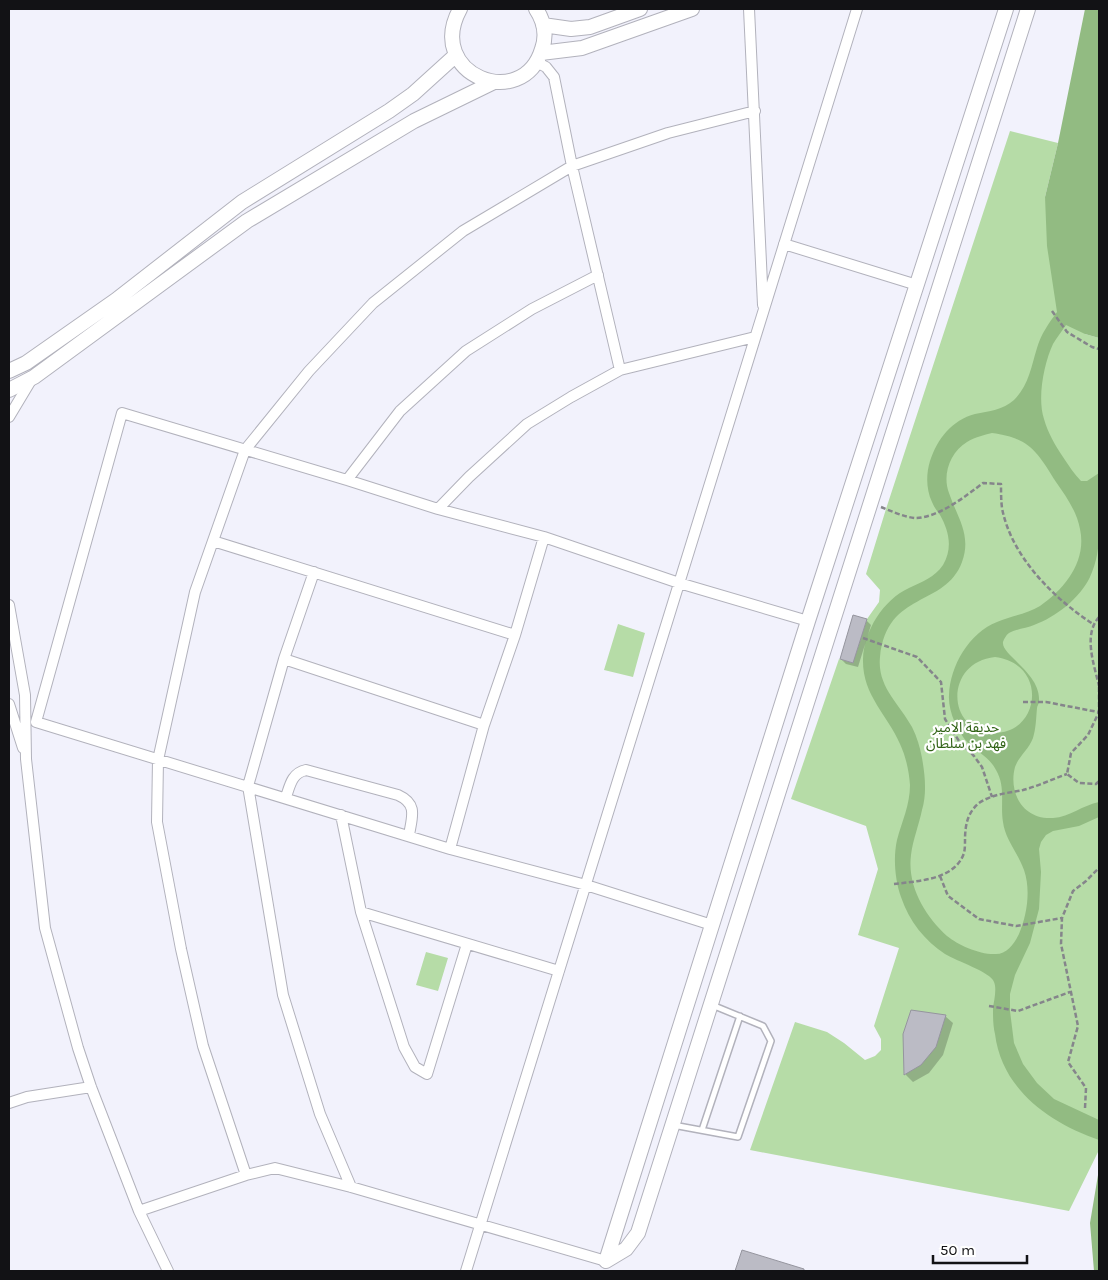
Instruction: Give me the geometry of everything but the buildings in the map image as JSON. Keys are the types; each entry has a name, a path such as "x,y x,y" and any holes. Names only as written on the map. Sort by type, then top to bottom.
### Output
{"street":[{"path":"460,9 453,27 452,36 456,55 468,71 476,76 494,82 504,82 522,75 539,58 545,34 536,9"},
{"path":"543,25 571,28 590,27 640,9"},
{"path":"539,58 582,48 692,9"},
{"path":"749,9 763,312"},
{"path":"466,1271 857,9"},
{"path":"606,1261 808,621 1006,9"},
{"path":"139,1211 246,1175 275,1168 606,1261 626,1249 633,1240 638,1233 679,1107 1028,9"},
{"path":"9,371 26,363 116,300 242,202 413,94 456,55"},
{"path":"539,58 554,77 572,166 620,370"},
{"path":"9,390 34,377 247,220 414,120 494,82"},
{"path":"246,1175 203,1046 181,949 157,822 158,760 195,592 245,450 309,371 373,303 463,230 572,166 668,133 755,111"},
{"path":"784,244 917,285"},
{"path":"347,480 400,411 466,351 532,309 598,275"},
{"path":"438,509 469,477 527,424 620,370 755,337"},
{"path":"9,417 34,377"},
{"path":"36,722 122,413 438,509 544,538 679,583 808,621"},
{"path":"450,848 484,724 515,634 544,538"},
{"path":"213,541 515,634"},
{"path":"314,572 284,659 248,786 282,995 320,1114 351,1188"},
{"path":"9,605 25,695 26,759 45,928 91,1088 139,1211 168,1271"},
{"path":"284,659 484,724"},
{"path":"25,704 9,705 26,759"},
{"path":"25,719 450,848 586,885 712,925"},
{"path":"286,797 294,776 299,771 306,770 398,795 406,799 411,806 413,814 409,835"},
{"path":"341,815 361,912 404,1047 415,1066 427,1074 467,944"},
{"path":"361,912 559,972"},
{"path":"9,1102 91,1088"},
{"path":"657,1100 679,1107"},
{"path":"616,1233 619,1241 625,1243 633,1240"}],"lane":[{"path":"673,1125 738,1137 771,1041 763,1026 711,1005"},
{"path":"702,1130 740,1016"}],"path":[{"path":"1052,310 1067,332 1092,347 1099,349"},
{"path":"870,503 914,518 929,516 961,500 983,483 1001,484 1002,508 1012,535 1029,566 1050,590 1072,610 1093,624"},
{"path":"1067,774 1071,753 1088,735 1098,712 1099,686 1091,649 1093,624 1099,617"},
{"path":"864,638 917,658 941,682 945,719 959,741 982,767 994,796"},
{"path":"1023,702 1046,702 1098,712"},
{"path":"894,884 940,876 955,867 964,852 965,830 969,814 980,802 994,796 1025,790 1067,774"},
{"path":"1067,774 1079,783 1096,784 1099,781"},
{"path":"1085,1108 1086,1088 1068,1062 1078,1026 1060,944 1062,918 1073,891 1099,868"},
{"path":"940,876 948,896 979,919 1016,926 1062,918"},
{"path":"989,1006 1018,1011 1070,992"}],"green space":[{"name":"حديقة الامير فهد بن سلطان","path":"1010,131 1058,143 1045,197 1085,334 1099,338 1099,1150 1069,1211 750,1150 795,1022 827,1032 865,1060 875,1056 881,1050 881,1039 874,1026 899,948 858,935 878,869 866,826 791,799 839,659 853,663 867,619 879,602 880,590 866,574"},
{"path":"618,624 645,633 633,677 604,670"},
{"path":"426,952 448,958 438,991 416,985"}],"shaded area":[{"path":"1085,9 1099,9 1099,338 1066,325 1053,344 1047,361 1041,391 1042,411 1050,434 1076,476 1081,481 1087,481 1099,473 1099,536 1097,552 1090,577 1074,599 1059,612 1042,622 1009,633 1003,642 1008,653 1028,673 1038,691 1039,702 1033,738 1017,763 1013,777 1016,796 1020,803 1034,815 1053,818 1065,816 1099,802 1099,817 1079,826 1053,831 1046,835 1041,842 1039,849 1041,872 1039,909 1030,943 1015,975 1010,994 1014,1043 1023,1064 1037,1083 1054,1099 1099,1120 1099,1140 1081,1133 1046,1114 1018,1088 1007,1072 999,1054 993,1025 994,982 987,974 950,957 938,949 924,937 904,906 896,876 895,861 897,840 909,799 908,769 895,733 871,694 864,672 863,659 864,648 871,627 883,608 900,593 932,576 940,569 946,559 949,546 948,533 930,497 927,476 937,445 946,431 959,421 975,414 1001,408 1014,400 1029,376 1041,338 1057,312 1047,246 1045,197","holes":["992,433 1005,435 1024,443 1043,462 1074,510 1079,523 1081,541 1077,563 1058,591 1035,609 997,622 978,634 970,642 957,662 950,684 950,708 957,727 968,743 984,755 999,776 1002,789 1004,828 1026,878 1028,894 1024,919 1019,934 1010,948 1000,954 983,953 957,943 939,928 919,900 910,867 913,843 925,797 923,764 914,731 885,686 880,668 880,657 885,636 893,620 917,602 943,587 954,577 962,562 965,552 964,535 947,486 947,472 952,458 961,446 980,436","995,657 1012,662 1024,672 1031,684 1032,698 1029,711 1021,723 1009,730 994,733 978,729 966,721 960,709 957,696 960,683 967,671 979,662"]},
{"path":"1099,1169 1099,1271 1094,1271 1090,1223"}]}
